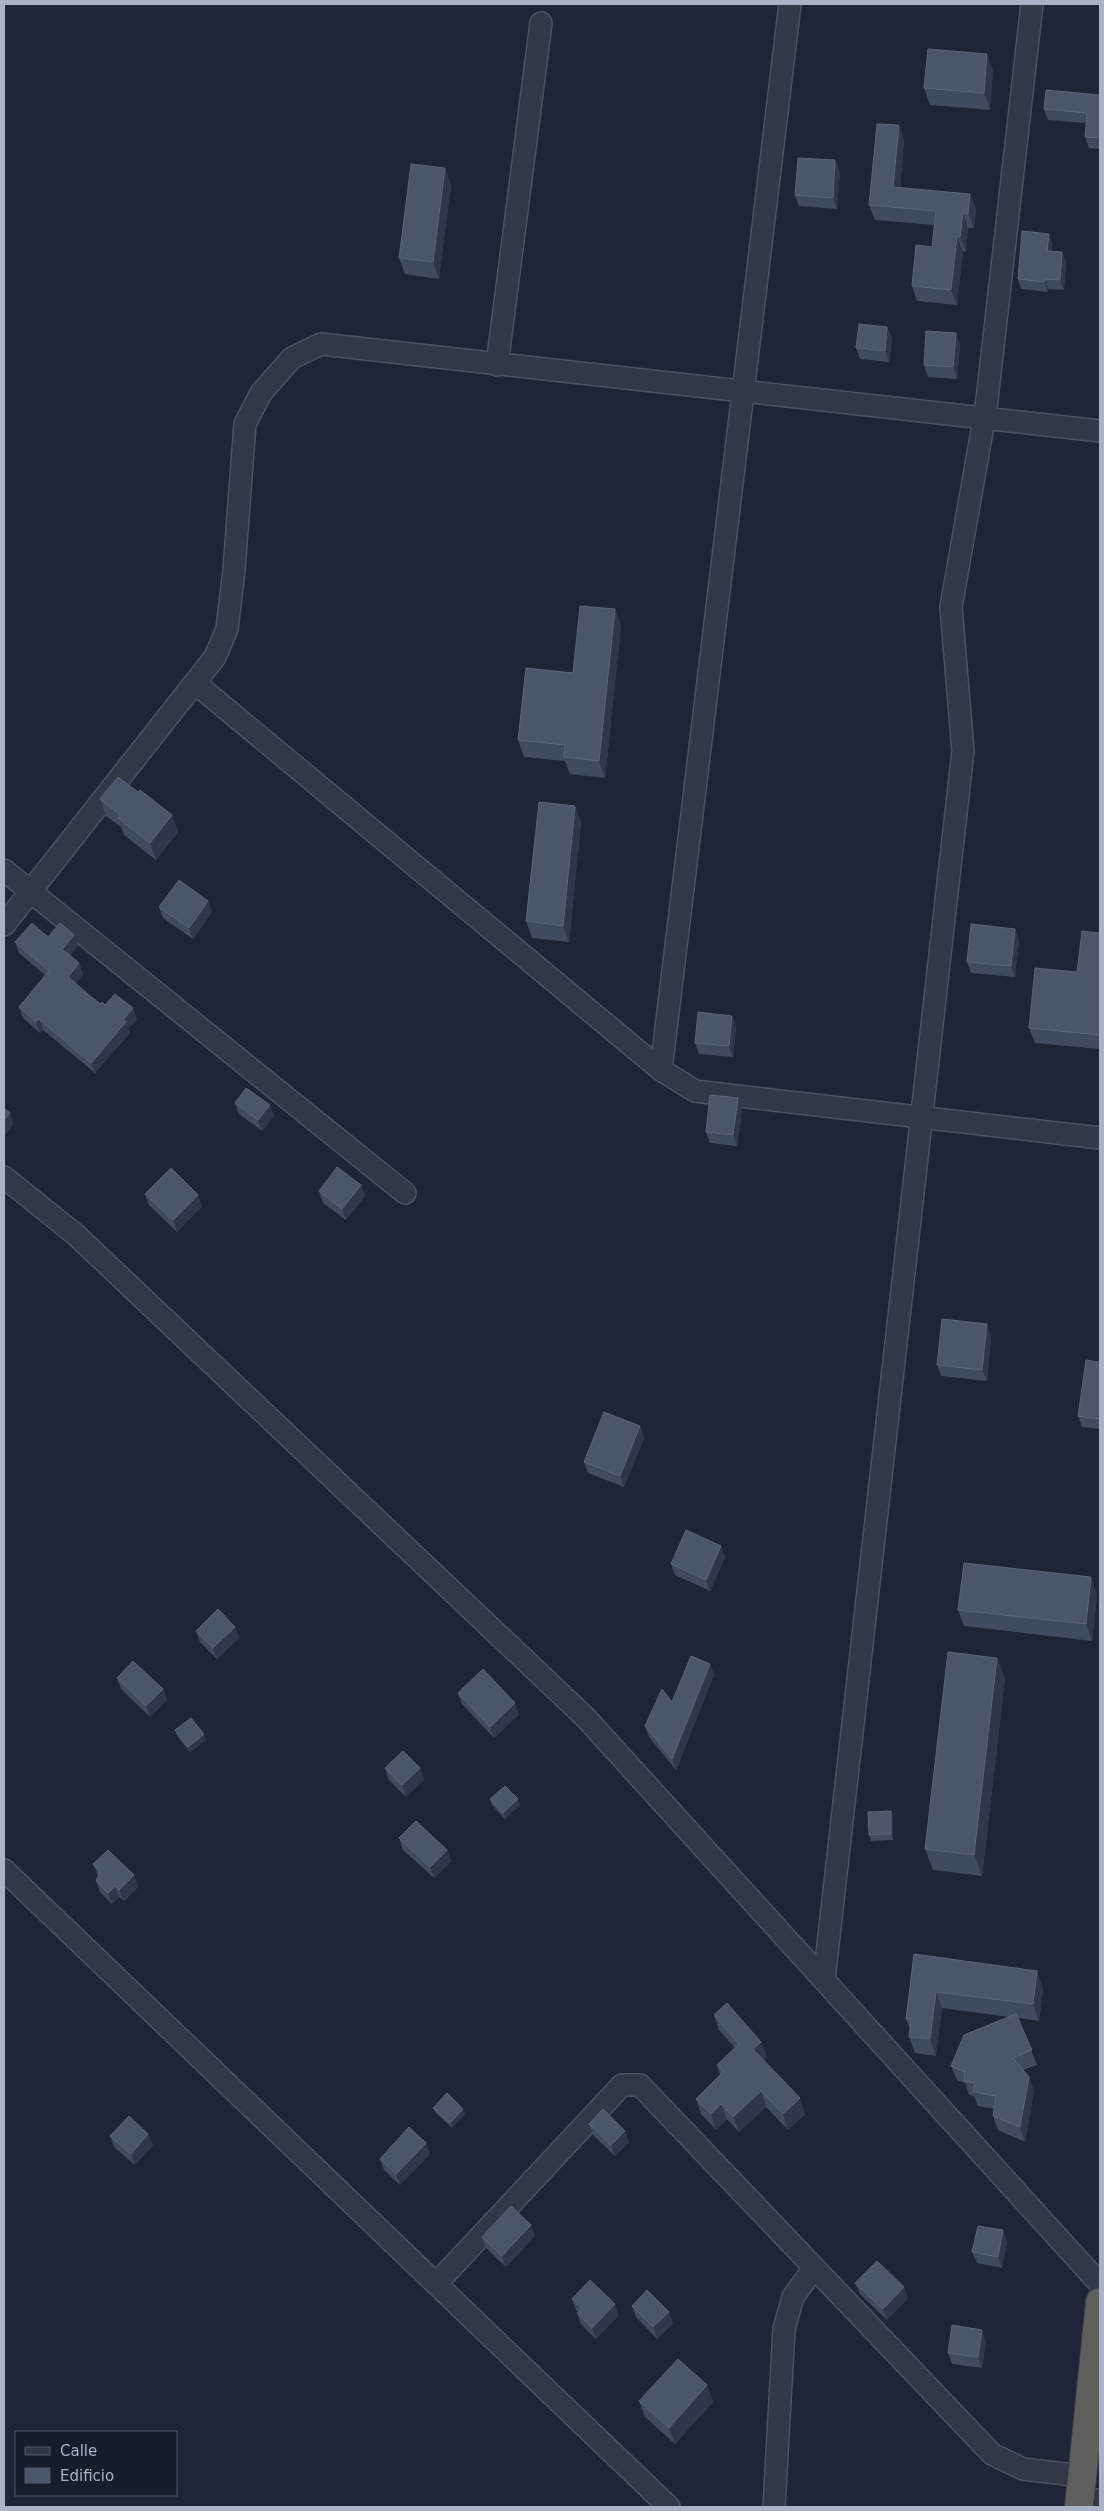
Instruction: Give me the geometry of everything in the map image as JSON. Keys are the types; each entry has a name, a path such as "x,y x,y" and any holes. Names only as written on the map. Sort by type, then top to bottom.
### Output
{"highway":[{"path":"1087,2486 1100,2302"}],"street":[{"path":"661,1070 790,4"},
{"path":"824,1980 963,751 952,607 983,419 1032,4"},
{"path":"497,365 541,23"},
{"path":"4,925 215,657 227,630 234,570 245,424 261,392 292,358 321,344 742,393 1100,431"},
{"path":"194,683 661,1070 695,1091 1100,1138"},
{"path":"4,870 406,1193"},
{"path":"4,1177 76,1235 585,1716 1100,2284"},
{"path":"4,1870 669,2507"},
{"path":"436,2284 622,2085 640,2085 992,2454 1023,2469 1087,2486"},
{"path":"774,2507 784,2329 793,2297 814,2268"}],"building":[{"path":"928,49 987,54 984,93 924,88"},
{"path":"1046,90 1100,95 1100,138 1085,137 1087,113 1044,109"},
{"path":"877,124 899,125 893,187 970,194 968,214 963,213 960,237 957,236 951,290 912,286 916,245 932,247 936,211 869,205"},
{"path":"798,158 835,160 833,198 795,195"},
{"path":"411,164 445,168 433,262 399,258"},
{"path":"1022,231 1049,234 1047,251 1062,252 1060,280 1045,279 1044,282 1018,279"},
{"path":"859,324 887,327 885,351 856,348"},
{"path":"926,331 956,333 953,367 924,365"},
{"path":"580,606 615,609 599,761 564,757 565,745 518,740 526,668 573,673"},
{"path":"118,777 138,792 140,790 172,815 150,843 118,818 120,815 100,799"},
{"path":"539,802 575,806 563,926 526,921"},
{"path":"179,880 208,901 189,928 159,907"},
{"path":"32,923 48,937 60,923 74,935 62,949 79,963 68,977 100,1004 102,1002 105,1005 115,994 133,1008 123,1020 126,1022 91,1063 39,1019 36,1022 19,1007 49,971 15,942"},
{"path":"971,924 1015,929 1011,966 967,962"},
{"path":"1082,931 1100,933 1100,1035 1029,1028 1035,968 1077,972"},
{"path":"698,1012 732,1016 729,1046 695,1043"},
{"path":"246,1088 270,1105 258,1120 235,1103"},
{"path":"710,1095 738,1098 733,1135 706,1132"},
{"path":"4,1108 10,1113 4,1120"},
{"path":"337,1167 361,1185 342,1209 319,1191"},
{"path":"171,1168 198,1195 173,1220 145,1194"},
{"path":"942,1319 987,1324 982,1370 937,1365"},
{"path":"1086,1360 1100,1362 1100,1419 1078,1416"},
{"path":"604,1412 640,1426 620,1476 584,1462"},
{"path":"686,1530 721,1546 706,1580 671,1564"},
{"path":"964,1563 1091,1577 1086,1624 958,1610"},
{"path":"218,1609 235,1627 213,1648 196,1631"},
{"path":"948,1652 997,1658 974,1855 925,1849"},
{"path":"691,1656 710,1664 672,1759 645,1726 662,1689 672,1702"},
{"path":"133,1661 163,1689 146,1706 117,1678"},
{"path":"483,1669 515,1703 490,1727 458,1693"},
{"path":"191,1718 204,1734 188,1747 175,1730"},
{"path":"403,1751 420,1768 402,1785 385,1768"},
{"path":"505,1786 518,1799 503,1813 490,1799"},
{"path":"891,1811 891,1834 869,1835 868,1812"},
{"path":"416,1821 447,1850 430,1867 399,1838"},
{"path":"108,1850 134,1875 119,1890 115,1886 108,1893 96,1881 100,1872 93,1864"},
{"path":"914,1954 1037,1971 1033,2004 936,1992 930,2039 909,2037 911,2019 906,2019"},
{"path":"727,2003 761,2042 753,2049 800,2098 783,2114 761,2091 733,2117 721,2104 711,2114 696,2099 723,2072 717,2065 739,2044 714,2015"},
{"path":"1016,2014 1032,2050 1013,2058 1029,2077 1020,2127 993,2116 996,2096 973,2092 975,2083 964,2081 965,2072 951,2066 964,2035"},
{"path":"447,2093 463,2109 450,2123 433,2108"},
{"path":"603,2109 625,2131 611,2145 589,2124"},
{"path":"129,2116 148,2134 131,2154 110,2136"},
{"path":"409,2127 426,2143 396,2174 380,2159"},
{"path":"511,2206 531,2225 502,2256 482,2237"},
{"path":"978,2226 1003,2230 998,2257 972,2252"},
{"path":"877,2261 904,2287 883,2309 855,2283"},
{"path":"590,2280 615,2304 592,2328 577,2313 582,2308 572,2299"},
{"path":"647,2290 669,2312 653,2327 632,2306"},
{"path":"952,2325 982,2330 978,2357 948,2353"},
{"path":"678,2359 707,2385 669,2428 639,2401"}]}
